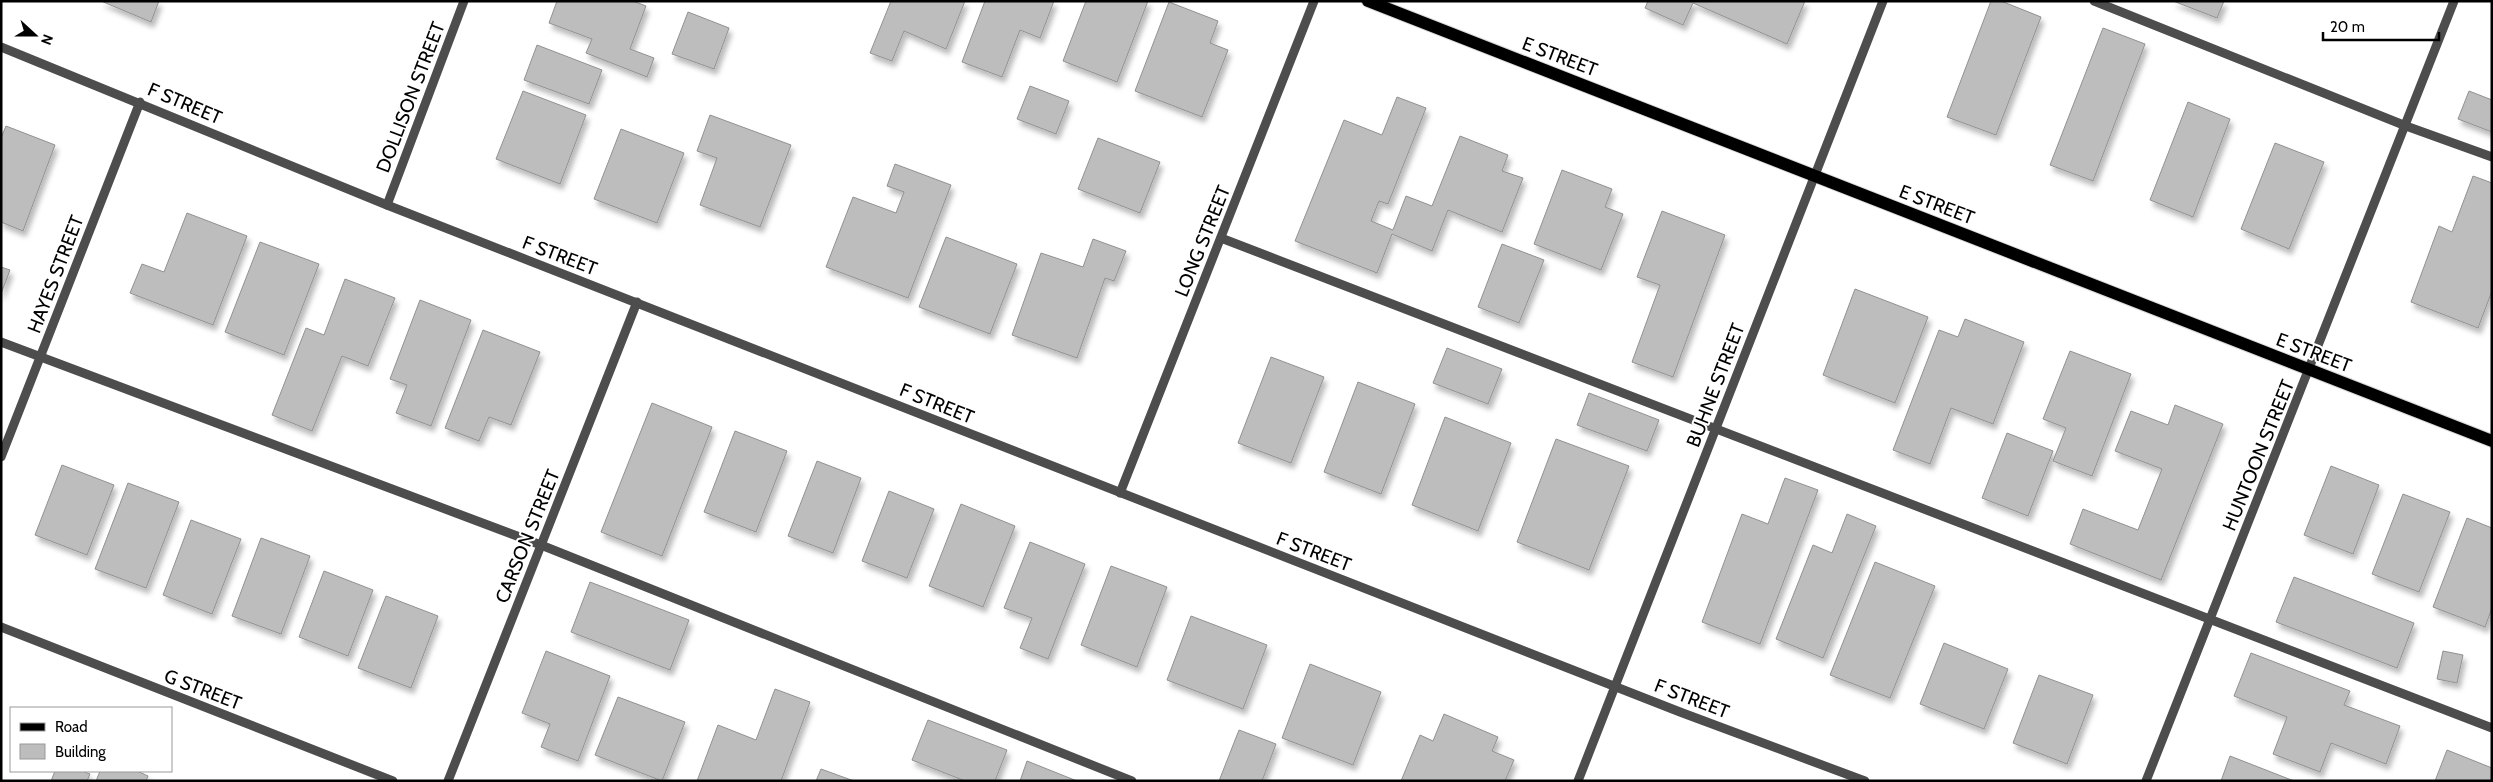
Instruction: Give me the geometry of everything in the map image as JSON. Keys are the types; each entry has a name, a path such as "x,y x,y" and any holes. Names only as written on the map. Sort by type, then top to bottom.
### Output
{"main road":[{"name":"E STREET","path":"1368,1 2492,442"}],"street":[{"name":"DOLLISON STREET","path":"387,205 464,1"},
{"name":"LONG STREET","path":"1120,493 1314,1"},
{"name":"BUHNE STREET","path":"1578,781 1883,1"},
{"path":"2094,1 2406,126 2492,157"},
{"name":"HUNTOON STREET","path":"2146,781 2454,1"},
{"name":"F STREET","path":"1,47 140,102 387,205 1120,493 1617,685 1680,712 1865,781"},
{"name":"HAYES STREET","path":"1,457 140,102"},
{"path":"1221,238 1716,427 2210,621 2492,728"},
{"name":"CARSON STREET","path":"448,781 637,302"},
{"path":"1,342 541,545 1132,781"},
{"name":"G STREET","path":"1,626 393,781"}],"building":[{"path":"101,1 159,1 151,22"},
{"path":"557,1 633,1 646,6 630,49 654,58 647,77 586,53 592,39 549,23"},
{"path":"891,1 965,1 946,49 904,31 892,61 870,53"},
{"path":"985,1 1054,1 1040,38 1020,30 1002,77 962,62"},
{"path":"1086,1 1148,1 1117,82 1063,61"},
{"path":"1648,1 1805,1 1787,44 1693,3 1683,25 1645,8"},
{"path":"1991,1 2001,1 2041,17 1996,135 1947,117"},
{"path":"2173,1 2224,1 2217,18"},
{"path":"1169,2 1218,21 1210,43 1228,50 1202,117 1135,91"},
{"path":"688,12 729,28 714,69 672,54"},
{"path":"2103,28 2145,44 2093,181 2050,165"},
{"path":"537,45 602,70 589,104 524,80"},
{"path":"1030,86 1069,101 1056,134 1017,119"},
{"path":"523,91 586,115 560,184 496,159"},
{"path":"2469,91 2492,100 2492,132 2458,119"},
{"path":"1397,97 1426,108 1388,204 1379,201 1371,221 1393,230 1406,196 1432,206 1460,136 1508,155 1502,171 1523,178 1502,232 1448,210 1432,251 1392,234 1377,273 1295,241 1344,120 1382,135"},
{"path":"2188,102 2230,119 2193,217 2150,200"},
{"path":"710,115 791,145 760,227 700,205 717,158 697,151"},
{"path":"6,126 55,145 23,231 1,222 1,138"},
{"path":"621,129 684,153 657,223 594,199"},
{"path":"1098,138 1160,162 1140,213 1078,189"},
{"path":"2275,143 2324,162 2289,249 2241,229"},
{"path":"895,164 951,185 908,298 826,267 853,197 896,213 904,192 887,186"},
{"path":"1562,170 1612,189 1605,207 1623,214 1601,270 1534,244"},
{"path":"2473,176 2492,183 2492,291 2478,328 2411,302 2439,226 2452,232"},
{"path":"1662,211 1725,235 1673,377 1632,362 1660,285 1637,277"},
{"path":"187,213 247,236 213,325 130,293 142,264 164,272"},
{"path":"946,237 1017,264 990,334 919,307"},
{"path":"1093,239 1126,251 1114,281 1105,278 1077,358 1012,335 1041,253 1083,267"},
{"path":"260,242 319,264 284,355 225,332"},
{"path":"1502,244 1544,260 1519,323 1478,307"},
{"path":"1,267 10,270 1,294"},
{"path":"345,279 395,298 368,366 342,356 312,431 272,415 306,328 324,335"},
{"path":"1855,289 1928,317 1895,403 1823,375"},
{"path":"420,300 471,320 431,426 396,413 407,385 390,379"},
{"path":"1965,319 2024,342 1993,424 1951,408 1930,464 1893,450 1939,330 1958,337"},
{"path":"483,330 540,352 511,425 489,417 479,441 445,428"},
{"path":"1447,348 1502,369 1488,404 1433,383"},
{"path":"2070,351 2131,374 2092,476 2053,461 2066,428 2043,419"},
{"path":"1271,357 1324,377 1291,463 1238,443"},
{"path":"1358,382 1415,404 1381,494 1324,472"},
{"path":"1589,393 1659,420 1647,451 1577,425"},
{"path":"652,403 712,427 662,556 601,532"},
{"path":"2175,405 2223,424 2161,580 2070,544 2083,509 2138,530 2162,469 2115,451 2131,411 2168,425"},
{"path":"1445,417 1511,443 1478,531 1412,505"},
{"path":"735,431 787,451 756,532 704,512"},
{"path":"2007,433 2053,451 2028,516 1982,498"},
{"path":"1556,439 1629,466 1589,570 1517,542"},
{"path":"817,461 861,478 833,553 788,536"},
{"path":"62,465 114,485 87,555 35,535"},
{"path":"2331,466 2379,485 2353,554 2304,535"},
{"path":"1785,478 1818,490 1760,644 1702,622 1742,514 1768,524"},
{"path":"128,483 179,502 146,588 95,569"},
{"path":"889,491 934,509 907,578 862,561"},
{"path":"2403,494 2450,512 2419,592 2372,574"},
{"path":"961,504 1015,526 983,607 929,586"},
{"path":"1847,514 1876,526 1823,658 1776,639 1813,545 1832,553"},
{"path":"2467,518 2492,528 2492,608 2485,627 2433,607"},
{"path":"191,520 241,539 212,614 163,595"},
{"path":"261,538 310,556 281,634 232,616"},
{"path":"1030,542 1085,564 1048,659 1020,648 1032,618 1004,608"},
{"path":"1875,562 1935,586 1890,698 1830,675"},
{"path":"1111,566 1167,587 1137,667 1081,645"},
{"path":"324,571 373,590 348,656 299,637"},
{"path":"2294,577 2414,623 2397,668 2276,622"},
{"path":"590,582 689,620 670,670 571,632"},
{"path":"386,596 438,616 411,688 358,668"},
{"path":"1191,616 1267,645 1243,709 1167,680"},
{"path":"1944,643 2008,669 1984,729 1920,704"},
{"path":"546,651 610,676 578,761 541,747 550,724 522,713"},
{"path":"2443,651 2463,655 2457,683 2437,679"},
{"path":"2251,653 2350,691 2344,705 2400,726 2386,764 2331,743 2320,772 2273,754 2287,717 2234,696"},
{"path":"1310,664 1381,692 1353,765 1282,738"},
{"path":"2039,675 2093,695 2067,764 2013,743"},
{"path":"775,689 810,702 781,781 697,781 718,725 756,740"},
{"path":"618,697 685,722 662,781 595,755"},
{"path":"1444,714 1498,737 1492,751 1514,760 1505,781 1401,781 1420,735 1433,741"},
{"path":"928,720 1007,750 995,781 965,781 912,760"},
{"path":"1239,730 1276,744 1262,781 1219,781"},
{"path":"2447,750 2492,768 2492,781 2435,781"},
{"path":"2230,756 2294,781 2221,781"},
{"path":"1027,761 1077,781 1020,781"},
{"path":"821,769 854,781 816,781"},
{"path":"55,772 85,772 90,774 87,781 51,781"},
{"path":"100,772 139,772 148,776 146,781 96,781"}]}
